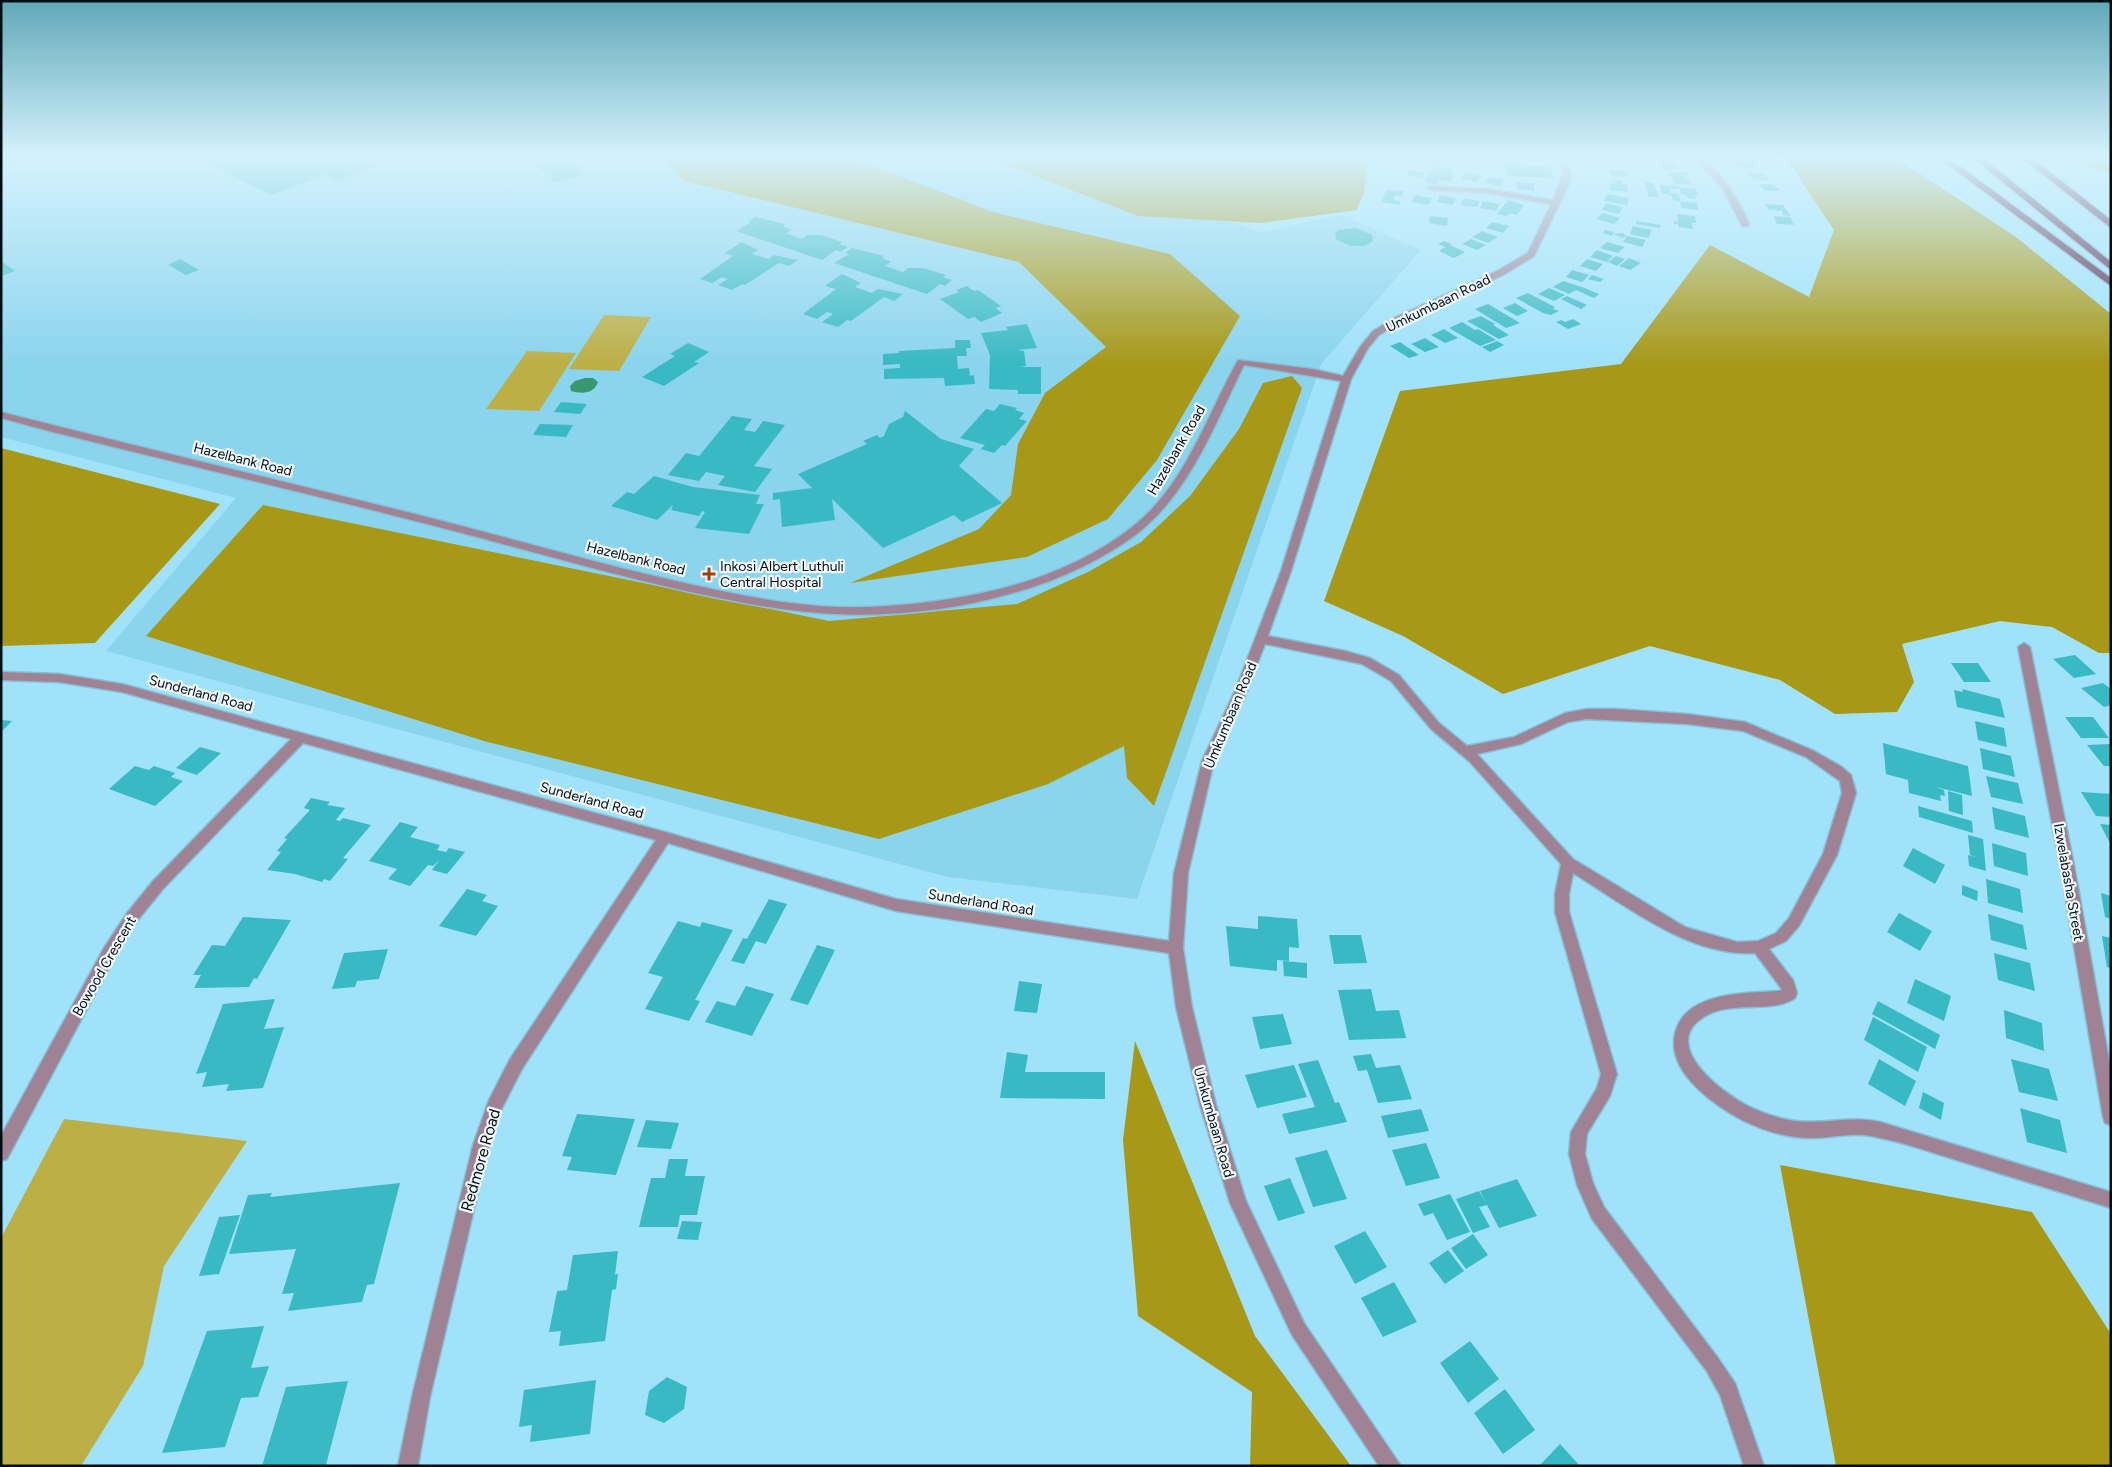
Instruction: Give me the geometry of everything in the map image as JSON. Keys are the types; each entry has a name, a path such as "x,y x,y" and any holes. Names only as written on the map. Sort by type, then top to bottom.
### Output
{"highway":[{"path":"2035,226 2111,283"},
{"path":"2062,226 2111,267"}],"street":[{"name":"Umkumbaan Road","path":"1391,1466 1298,1329 1238,1204 1208,1105 1184,1007 1176,948 1182,873 1194,812 1208,761 1241,692 1286,571 1346,379 1364,347 1376,334 1397,320 1500,273 1531,254 1545,226"},
{"name":"Hazelbank Road","path":"1,415 469,531 655,580 757,601 817,610 872,611 962,602 1013,591 1058,575 1107,549 1138,529 1159,509 1179,479 1241,362 1313,372 1346,379"},
{"path":"1261,639 1345,655 1380,668 1395,678 1435,726 1465,751 1475,759 1568,863 1681,932 1737,948 1760,947 1781,937 1794,922 1830,855 1849,793 1846,779 1837,770 1810,754 1745,727 1708,720 1587,714 1565,718 1517,741 1465,751"},
{"name":"Izwelabasha Street","path":"2024,647 2067,865 2111,1117"},
{"name":"Sunderland Road","path":"1,676 59,678 122,688 665,837 896,905 1176,948"},
{"name":"Bowood Crescent","path":"1,1154 109,953 132,917 158,885 302,737"},
{"name":"Redmore Road","path":"408,1466 422,1397 481,1145 495,1105 516,1064 665,837"},
{"path":"1568,863 1562,894 1562,912 1609,1074 1604,1091 1579,1132 1576,1154 1585,1185 1598,1213 1712,1364 1728,1390 1754,1466"},
{"path":"1760,947 1788,984 1790,993 1781,998 1721,1003 1703,1010 1690,1018 1680,1046 1682,1056 1710,1089 1762,1121 1784,1128 1808,1130 1865,1127 1895,1133 2111,1200"}],"shaded area":[{"name":"Inkosi Albert Luthuli Central Hospital","path":"1,226 1245,226 1261,232 1287,226 1367,226 1421,250 1321,364 1137,899 948,877 106,651 236,498 1,437"},
{"path":"872,226 1054,226 1170,254 1240,316 1157,460 1108,519 1027,557 850,583 979,529 1011,495 1018,444 1045,393 1106,347 1019,262"},
{"path":"1832,226 2000,226 2016,237 2111,314 2111,653 2099,653 2052,627 2000,621 1902,644 1914,682 1897,712 1835,714 1780,680 1650,646 1503,694 1403,636 1324,601 1400,391 1621,364 1710,245 1809,297 1834,230"},
{"path":"604,315 651,317 619,371 569,369"},
{"path":"527,351 576,353 539,411 486,409"},
{"path":"1292,376 1302,388 1154,806 1127,778 1124,746 1048,784 879,839 484,741 146,636 263,505 829,621 1017,604 1088,572 1141,542 1190,496 1239,429 1263,383"},
{"path":"593,378 598,382 594,389 583,393 571,391 570,386 575,381"},
{"path":"1,448 220,504 95,643 1,646"},
{"path":"1135,1041 1255,1336 1351,1466 1250,1466 1252,1392 1138,1316 1123,1140"},
{"path":"64,1119 247,1141 164,1266 143,1366 81,1466 1,1466 1,1238"},
{"path":"1780,1165 2032,1212 2111,1334 2111,1466 1836,1466"}],"building":[{"path":"744,226 784,226 791,230 785,234 802,239 807,235 821,235 842,242 839,244 848,247 840,252 836,250 822,260 736,231"},
{"path":"1488,226 1509,226 1503,233 1486,228"},
{"path":"1633,226 1652,230 1648,238 1630,234"},
{"path":"1693,226 1693,229 1679,227"},
{"path":"1356,228 1373,236 1372,242 1364,246 1351,246 1336,239 1335,233 1339,230"},
{"path":"1605,230 1614,232 1612,236 1603,233"},
{"path":"1482,231 1498,237 1488,243 1472,237"},
{"path":"1623,233 1626,236 1623,238 1613,234"},
{"path":"1627,236 1646,240 1642,247 1623,242"},
{"path":"1471,239 1486,245 1477,250 1462,244"},
{"path":"1444,241 1465,252 1454,258 1439,251 1445,247 1438,244"},
{"path":"742,242 758,250 752,254 769,259 774,255 798,260 789,266 779,263 745,285 742,284 732,290 718,285 728,279 722,277 712,283 700,279 733,256 725,253"},
{"path":"1607,242 1625,247 1618,253 1600,248"},
{"path":"852,248 884,256 882,258 891,262 885,266 903,272 908,268 923,268 946,275 943,277 952,280 945,286 940,284 927,294 834,263 849,254 845,253"},
{"path":"1597,250 1613,256 1607,262 1590,257"},
{"path":"1616,256 1625,259 1617,266 1608,262"},
{"path":"1629,258 1641,263 1630,270 1619,266"},
{"path":"180,259 199,270 186,275 168,265"},
{"path":"1587,259 1603,264 1596,271 1580,266"},
{"path":"1,261 15,271 1,276"},
{"path":"1572,270 1589,275 1582,282 1566,277"},
{"path":"842,274 861,283 855,287 872,293 878,289 903,294 894,301 884,297 851,321 847,320 838,327 822,322 833,314 827,312 817,319 803,314 836,289 825,286"},
{"path":"1592,275 1604,279 1600,282 1588,279"},
{"path":"1563,281 1599,294 1594,298 1576,290 1569,294 1553,287"},
{"path":"967,286 974,291 978,290 1001,306 996,308 1002,313 981,322 974,317 968,319 940,299 959,292 956,290"},
{"path":"1549,288 1565,295 1554,301 1538,294"},
{"path":"1528,293 1559,311 1551,315 1543,313 1516,298"},
{"path":"1567,296 1587,305 1581,309 1561,299"},
{"path":"1515,303 1528,311 1517,316 1503,308"},
{"path":"1488,304 1520,323 1506,328 1475,309"},
{"path":"1481,316 1509,335 1499,339 1467,321"},
{"path":"1573,319 1581,324 1568,329 1556,322 1561,320 1565,322"},
{"path":"1462,322 1496,340 1480,346 1449,328"},
{"path":"1027,324 1037,348 1017,350 1024,351 1026,366 1020,367 1041,367 1041,394 1018,394 1018,390 989,389 990,355 981,333 1008,330 1006,327"},
{"path":"1444,329 1458,338 1445,343 1431,335"},
{"path":"1425,338 1439,347 1425,352 1411,344"},
{"path":"955,340 970,340 971,348 966,348 967,356 957,356 958,369 969,368 970,376 974,375 975,384 945,386 944,378 884,379 884,369 900,368 900,364 883,365 883,354 899,353 899,351 955,348"},
{"path":"1497,341 1504,345 1490,352 1482,347"},
{"path":"1400,342 1419,355 1409,358 1390,346"},
{"path":"688,343 709,352 694,362 699,363 664,386 642,377 675,356 670,354"},
{"path":"561,402 587,404 580,414 554,412"},
{"path":"1000,404 1017,408 1015,410 1024,413 1019,419 1027,421 1005,446 1002,445 994,453 981,449 985,445 960,438 986,409 994,411"},
{"path":"905,411 941,439 974,449 959,466 1002,503 962,522 954,515 883,548 832,499 835,520 782,527 780,499 773,500 773,493 812,488 798,474 867,444 863,441 877,435 880,438 884,436 889,424 903,417"},
{"path":"732,416 752,419 744,430 755,432 763,421 785,425 754,466 772,469 755,492 718,485 725,476 706,472 699,481 668,475 686,453 699,456"},
{"path":"540,424 573,425 566,437 533,435"},
{"path":"654,476 693,487 760,495 756,504 764,504 749,534 695,528 705,512 702,511 699,516 671,510 673,505 657,520 611,506 627,492 634,494"},
{"path":"2075,655 2096,674 2074,678 2053,659"},
{"path":"1951,663 1978,663 1991,682 1964,682"},
{"path":"2103,683 2111,689 2111,705 2104,707 2081,688"},
{"path":"1962,689 2000,699 2005,718 1957,707 1954,690 1963,692"},
{"path":"2065,717 2093,717 2109,738 2081,738"},
{"path":"1,720 12,721 1,732"},
{"path":"1975,721 2004,728 2007,747 1978,740"},
{"path":"1883,743 1968,766 1972,796 1936,787 1944,790 1945,796 1940,795 1941,801 1909,793 1908,780 1886,774"},
{"path":"2111,744 2111,766 2104,766 2087,745"},
{"path":"200,747 221,753 197,775 176,768"},
{"path":"1980,748 2011,756 2015,777 1983,769"},
{"path":"135,766 149,770 154,766 175,773 171,777 183,781 155,806 109,789"},
{"path":"1986,776 2018,783 2023,804 1991,797"},
{"path":"1948,791 1962,795 1963,815 1949,811"},
{"path":"2081,792 2111,794 2111,817 2096,816"},
{"path":"311,798 330,802 327,805 345,808 336,820 340,821 343,818 371,825 343,858 348,859 330,881 324,879 322,882 295,874 267,870 281,852 277,851 287,839 284,838 310,810 304,808"},
{"path":"1918,806 1972,821 1973,833 1919,817"},
{"path":"1992,807 2025,816 2029,838 1995,829"},
{"path":"400,822 418,827 410,837 440,845 437,850 446,852 449,848 465,852 447,874 432,870 439,860 433,866 428,865 410,886 388,879 397,869 369,861"},
{"path":"2100,824 2111,825 2111,845"},
{"path":"1968,835 1983,839 1986,871 1969,866 1968,855 1978,858 1970,855"},
{"path":"1992,843 2026,853 2028,876 1994,866"},
{"path":"1913,848 1945,865 1935,884 1903,866"},
{"path":"1986,879 2020,889 2023,913 1988,903"},
{"path":"1962,885 1978,891 1977,901 1962,895"},
{"path":"467,889 487,895 482,901 498,906 476,936 439,926"},
{"path":"2101,893 2111,896 2111,919 2105,917"},
{"path":"769,899 787,904 766,944 756,941 744,964 731,961 743,938 747,939"},
{"path":"1899,913 1932,931 1920,951 1887,932"},
{"path":"1988,914 2023,925 2027,950 1991,940"},
{"path":"1258,916 1297,919 1299,948 1289,947 1289,961 1277,960 1277,971 1230,966 1226,926 1258,929"},
{"path":"243,917 291,920 257,979 254,978 249,987 194,988 201,975 193,975 212,945 225,946"},
{"path":"678,921 700,927 702,922 733,930 695,1000 700,1001 689,1021 645,1009 663,977 648,973"},
{"path":"1329,935 1361,935 1367,963 1334,964"},
{"path":"2102,936 2111,938 2111,968 2107,967"},
{"path":"817,945 835,950 808,1005 790,1000"},
{"path":"388,949 379,979 357,981 355,987 332,989 344,953"},
{"path":"1994,953 2030,963 2035,991 1998,980"},
{"path":"1283,961 1307,963 1307,978 1284,976"},
{"path":"1915,979 1951,996 1944,1021 1907,1003"},
{"path":"1019,981 1042,984 1037,1013 1014,1011"},
{"path":"746,986 774,994 752,1036 705,1022 717,1001 735,1006"},
{"path":"1371,989 1376,1011 1399,1010 1406,1038 1349,1040 1338,990"},
{"path":"275,999 264,1029 284,1027 263,1088 226,1091 229,1084 202,1087 207,1072 196,1074 223,1004"},
{"path":"1878,1001 1940,1035 1935,1049 1872,1014"},
{"path":"2004,1010 2042,1023 2044,1051 2006,1038"},
{"path":"1283,1014 1292,1044 1260,1049 1252,1017"},
{"path":"1873,1017 1927,1047 1918,1072 1864,1040"},
{"path":"1007,1052 1028,1055 1025,1072 1105,1072 1105,1099 1000,1098"},
{"path":"1371,1054 1376,1068 1400,1065 1412,1099 1378,1103 1367,1070 1358,1071 1353,1056"},
{"path":"1879,1059 1916,1081 1905,1106 1868,1084"},
{"path":"2011,1059 2049,1069 2058,1101 2019,1092"},
{"path":"1318,1060 1335,1103 1339,1102 1347,1122 1289,1134 1282,1114 1315,1107 1298,1064"},
{"path":"1294,1065 1307,1097 1257,1108 1245,1075"},
{"path":"1923,1092 1944,1103 1941,1120 1919,1108"},
{"path":"2020,1108 2060,1120 2067,1153 2027,1142"},
{"path":"1421,1109 1429,1131 1388,1138 1381,1116"},
{"path":"577,1114 635,1119 616,1175 567,1170 572,1157 562,1156"},
{"path":"646,1120 679,1123 671,1149 637,1147"},
{"path":"1426,1143 1440,1178 1406,1186 1392,1150"},
{"path":"1327,1150 1347,1199 1313,1207 1295,1158"},
{"path":"669,1159 688,1159 685,1176 705,1176 697,1215 680,1215 678,1227 639,1227 651,1178 665,1178"},
{"path":"1290,1178 1305,1213 1278,1221 1264,1186"},
{"path":"1517,1179 1537,1216 1499,1228 1487,1205 1479,1207 1490,1227 1473,1233 1456,1199 1479,1191 1486,1203 1480,1191"},
{"path":"400,1183 374,1284 367,1285 362,1302 288,1311 294,1293 282,1294 296,1249 229,1254 248,1195 272,1193 270,1197"},
{"path":"1450,1194 1470,1232 1447,1240 1433,1213 1424,1216 1418,1204"},
{"path":"240,1215 219,1274 199,1276 219,1217"},
{"path":"682,1221 702,1222 698,1240 677,1239"},
{"path":"1365,1231 1387,1267 1355,1284 1334,1246"},
{"path":"1473,1234 1488,1255 1466,1269 1451,1248"},
{"path":"1448,1250 1464,1271 1445,1284 1429,1263"},
{"path":"618,1251 615,1275 618,1274 616,1289 612,1290 605,1341 559,1346 561,1331 549,1332 557,1291 567,1290 573,1255"},
{"path":"1394,1282 1417,1322 1383,1337 1361,1298"},
{"path":"264,1326 251,1368 269,1366 258,1397 241,1398 225,1447 162,1453 207,1331"},
{"path":"1470,1341 1499,1379 1468,1403 1440,1363"},
{"path":"667,1377 687,1387 684,1409 664,1423 645,1415 649,1391"},
{"path":"596,1380 590,1434 530,1442 532,1425 519,1427 524,1390"},
{"path":"348,1381 326,1465 262,1466 286,1387"},
{"path":"1505,1389 1535,1430 1503,1454 1474,1413"},
{"path":"1560,1444 1580,1466 1539,1466"}],"place":[{"name":"Inkosi Albert Luthuli Central Hospital","path":"709,574"}]}
